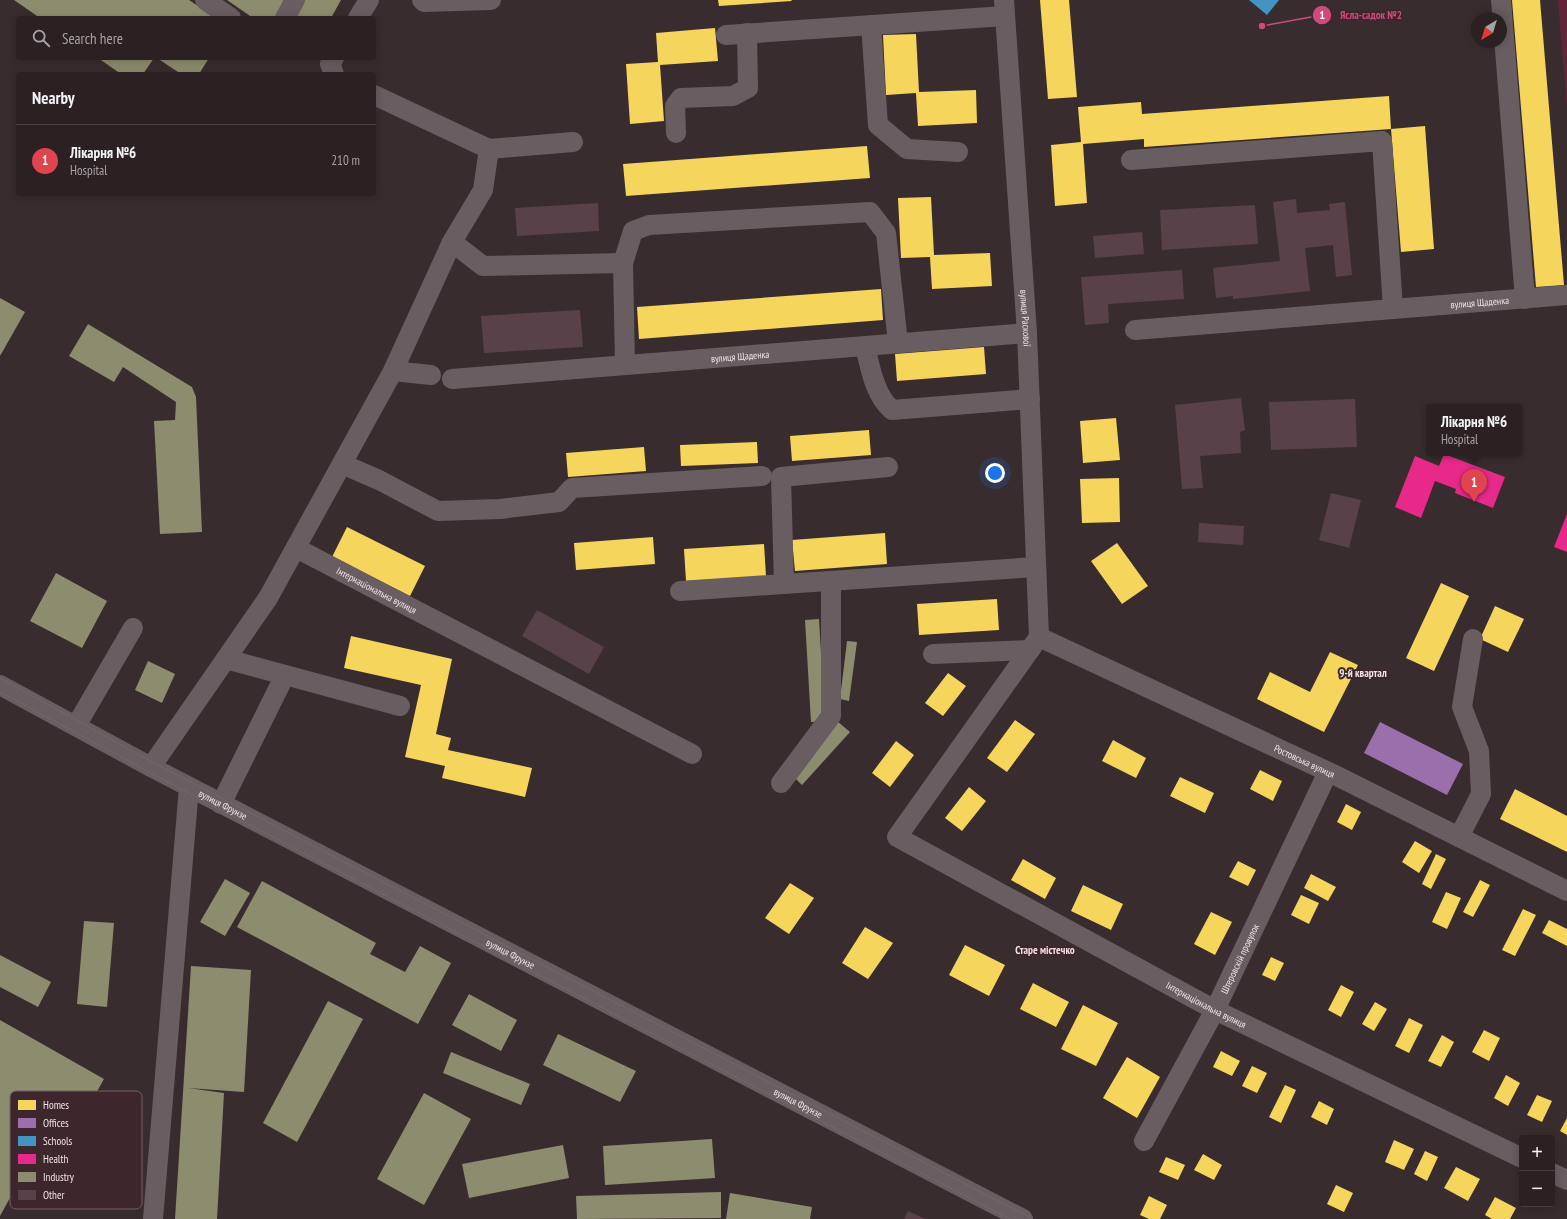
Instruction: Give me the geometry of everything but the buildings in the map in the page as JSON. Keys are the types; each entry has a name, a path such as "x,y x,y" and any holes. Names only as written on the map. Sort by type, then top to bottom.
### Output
{"street":[{"path":"205,0 228,16"},
{"path":"286,16 295,0"},
{"path":"359,16 369,0"},
{"path":"422,0 424,2 491,0"},
{"path":"1501,0 1525,299"},
{"path":"726,35 871,25 1005,8"},
{"name":"вулиця Раскової","path":"1005,8 1027,333 1036,567 1034,643"},
{"path":"871,25 878,125 907,149 958,152"},
{"path":"676,133 675,106 681,98 733,96 748,88 746,33"},
{"path":"333,60 330,64 333,72"},
{"path":"376,96 489,149 572,142"},
{"path":"1131,160 1382,141 1393,309"},
{"path":"151,768 268,598 393,372 452,242 483,190 489,149"},
{"path":"625,365 623,263 634,231 649,225 870,212 886,233 898,343"},
{"path":"452,242 483,266 623,263"},
{"name":"вулиця Щаденка","path":"1135,330 1567,295"},
{"name":"вулиця Щаденка","path":"452,379 1027,333"},
{"path":"865,346 869,366 883,402 892,410 1030,399"},
{"path":"393,372 431,375"},
{"path":"342,464 379,480 438,511 500,509 559,502 572,488 762,476"},
{"path":"784,584 781,477 888,467"},
{"name":"Інтернаціональна вулиця","path":"296,548 692,754"},
{"path":"680,591 1036,567"},
{"path":"781,784 831,716 831,581"},
{"path":"76,726 133,628"},
{"path":"1459,837 1481,794 1479,751 1462,707 1473,639"},
{"path":"932,654 1034,643"},
{"name":"Інтернаціональна вулиця","path":"1034,643 897,837 1215,1010 1519,1157"},
{"name":"Ростовська вулиця","path":"1034,643 1328,772 1567,891"},
{"path":"226,659 400,706"},
{"path":"221,804 285,675"},
{"name":"вулиця Фрунзе","path":"0,685 151,768 1022,1219"},
{"name":"Штеровскій провулок","path":"1144,1141 1215,1010 1328,772"},
{"path":"153,1219 189,787"},
{"path":"1555,1174 1567,1180"}],"shaded area":[{"path":"1558,0 1567,0 1567,109"}],"tram line":[{"path":"0,678 154,763 1033,1219"},
{"path":"0,692 207,803 1010,1219"}],"place":[{"name":"Ясла-садок №2","path":"1262,26"},
{"name":"Лікарня №6","path":"1474,502"}],"district":[{"name":"9-й квартал","path":"1363,673"},
{"name":"Старе містечко","path":"1045,950"}]}
